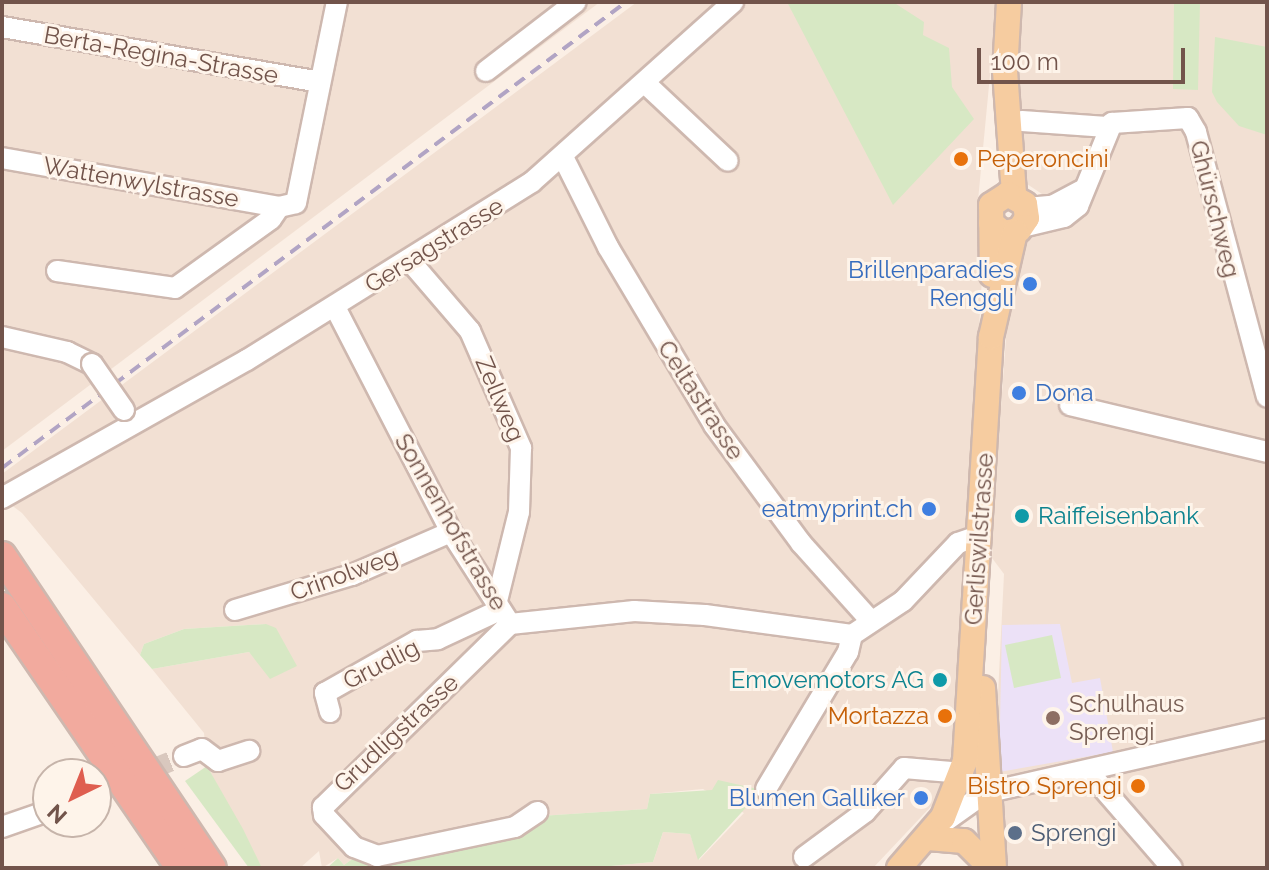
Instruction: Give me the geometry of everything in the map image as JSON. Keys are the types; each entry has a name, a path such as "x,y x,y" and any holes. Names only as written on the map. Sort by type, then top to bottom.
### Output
{"highway":[{"path":"2,556 212,868"},
{"path":"2,607 181,868"},
{"path":"49,625 79,653 230,868"},
{"path":"114,772 114,798 160,868"}],"main road":[{"name":"Gerliswilstrasse","path":"994,304 1015,212 1005,71 1009,2"},
{"name":"Gerliswilstrasse","path":"963,773 978,602 994,304 991,223 999,231 1015,212"},
{"path":"978,602 985,793 992,868"},
{"path":"899,868 932,832 963,773"},
{"path":"932,832 964,841 992,868"}],"street":[{"path":"57,271 175,288 271,219 279,207 301,196 337,2"},
{"path":"486,71 576,2"},
{"name":"Gersagstrasse","path":"2,498 100,439 128,416 335,307 410,261 563,157 733,2"},
{"name":"Berta-Regina-Strasse","path":"2,27 320,82"},
{"path":"646,84 728,161"},
{"name":"Ghürschweg","path":"1107,127 1175,115 1192,120 1267,397"},
{"path":"1015,212 1064,217 1078,206 1107,127 1022,121"},
{"name":"Celtastrasse","path":"563,157 653,326 714,425 801,543 871,621"},
{"name":"Wattenwylstrasse","path":"2,158 279,207"},
{"name":"Zellweg","path":"410,261 470,331 521,448 519,512 502,613"},
{"name":"Sonnenhofstrasse","path":"335,307 451,532 502,613 634,611 705,615 852,635"},
{"path":"2,337 67,352 92,364 128,416"},
{"path":"1070,405 1267,452"},
{"name":"Crinolweg","path":"235,610 352,575 451,532"},
{"path":"766,789 848,652 852,635 903,601 951,549 981,535"},
{"name":"Grudlig","path":"330,712 325,693 417,641 438,639 502,613"},
{"name":"Grudligstrasse","path":"502,613 327,798 324,815 354,847 377,856 515,827 537,812"},
{"path":"932,832 985,793 1267,729"},
{"path":"193,752 218,761 249,751"},
{"path":"804,857 865,812 904,768 963,773"},
{"path":"1088,771 1172,868"},
{"path":"2,827 32,817"}],"shaded area":[{"path":"2,2 600,2 2,451"},
{"path":"637,2 997,2 977,211 984,244 954,748 938,799 873,868 590,868 653,862 663,832 690,834 699,860 744,813 703,789 650,794 647,809 540,816 394,858 360,863 355,857 344,865 338,858 322,868 319,851 300,868 262,868 207,766 204,733 152,669 249,652 263,668 266,624 184,629 144,644 140,655 22,513 2,498 2,474"},
{"path":"1023,2 1267,2 1267,718 1204,734 1211,754 1267,740 1267,868 1008,868 993,795 1004,574 992,558 995,490 1010,283 1024,242 1036,234 1051,200 1024,182 1017,106"},
{"name":"Schulhaus Sprengi","path":"1060,624 1072,683 1100,678 1113,752 999,772 1002,625"}],"green space":[{"path":"787,2 893,2 924,22 923,35 949,48 952,87 974,119 893,205"},
{"path":"1174,2 1200,2 1198,90 1173,89"},
{"path":"1215,37 1267,47 1267,135 1239,126 1217,102 1212,92"},
{"path":"266,624 276,628 297,666 270,679 249,652 152,669 140,655 144,644 184,629"},
{"path":"1052,635 1061,678 1014,688 1005,645"},
{"path":"207,766 262,868 249,868 185,781"},
{"path":"718,780 762,790 698,860 690,834 663,832 653,862 590,868 327,868 338,858 344,865 355,857 361,863 394,858 540,816 647,809 650,794 712,790"}],"tunnel":[{"path":"112,785 184,756"}],"railway":[{"path":"2,468 626,2"}],"place":[{"name":"Peperoncini","path":"961,159"},
{"name":"Brillenparadies Renggli","path":"1030,284"},
{"name":"Dona","path":"1019,393"},
{"name":"eatmyprint.ch","path":"929,509"},
{"name":"Raiffeisenbank","path":"1022,516"},
{"name":"Emovemotors AG","path":"940,680"},
{"name":"Mortazza","path":"945,716"},
{"name":"Schulhaus Sprengi","path":"1053,718"},
{"name":"Bistro Sprengi","path":"1138,786"},
{"name":"Blumen Galliker","path":"921,798"},
{"name":"Sprengi","path":"1015,833"}]}
